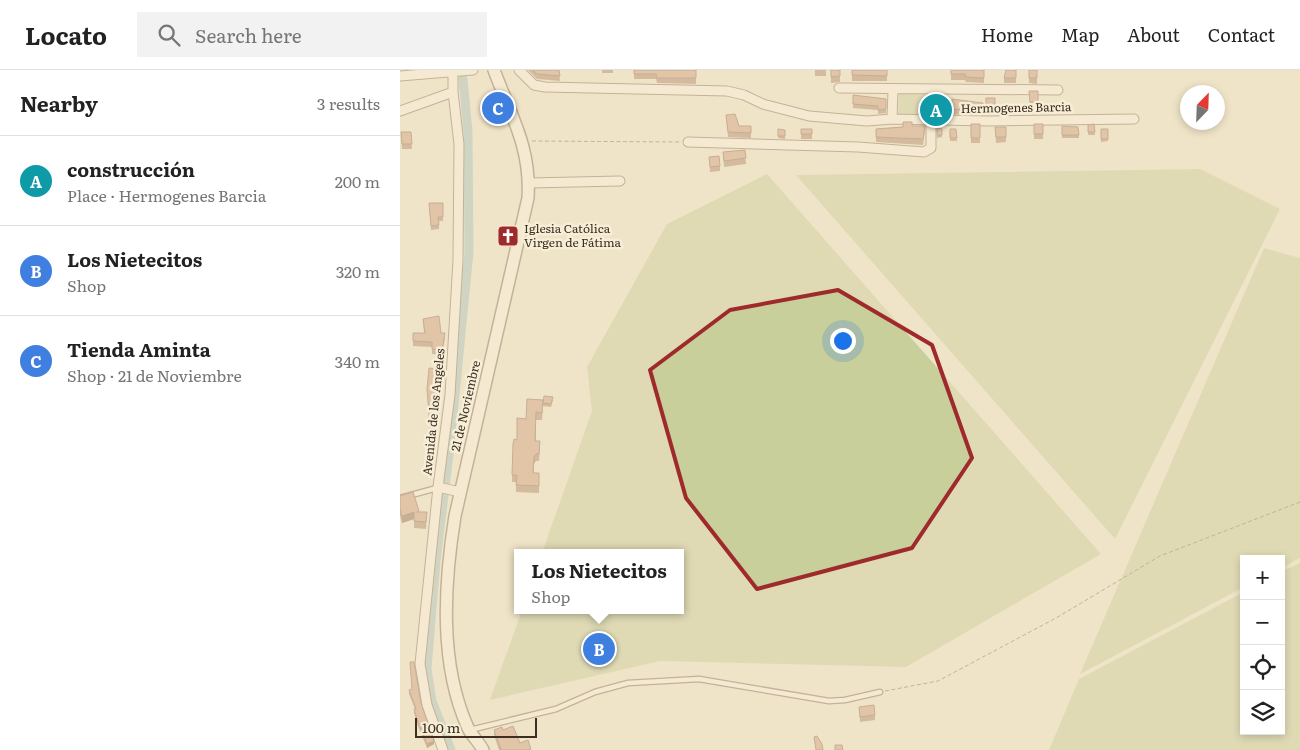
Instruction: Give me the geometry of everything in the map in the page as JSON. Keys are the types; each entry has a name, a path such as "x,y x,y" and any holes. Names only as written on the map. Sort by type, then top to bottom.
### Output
{"street":[{"path":"400,76 473,70"},
{"name":"21 de Noviembre","path":"483,750 469,730 454,686 448,635 450,553 448,490 525,216 529,184 523,141 494,70"},
{"name":"Hermogenes Barcia","path":"519,70 534,85 545,87 720,91 744,95 763,104 810,116 867,121 892,118 931,121 1134,119"},
{"name":"Avenida de los Angeles","path":"444,750 427,704 420,664 448,490 450,395 460,224 460,144 453,92 453,71"},
{"path":"838,88 1058,90"},
{"path":"892,118 893,89"},
{"path":"400,111 453,92"},
{"path":"688,142 760,143 924,152 930,148 931,121"},
{"path":"529,184 620,181"}],"lane":[{"path":"400,498 448,490"},
{"path":"469,730 556,709 595,692 628,684 699,679 828,701 846,700 880,692"}],"path":[{"path":"523,141 688,142"},
{"path":"880,692 938,681 1056,618 1160,556 1300,502"}],"highlighted area":[{"path":"838,290 932,345 972,458 912,548 757,589 686,498 650,370 730,310"}],"green space":[{"path":"899,93 931,95 930,116 898,114"},
{"path":"1200,169 1280,209 1115,539 796,175"},
{"path":"767,174 1101,554 906,667 660,661 490,700 521,614 684,614 684,549 543,549 592,411 587,367 667,224"},
{"path":"1264,248 1300,258 1300,558 1285,566 1285,555 1240,555 1240,589 1080,674"},
{"path":"1300,563 1300,750 1049,750 1079,679 1240,594 1240,735 1285,735 1285,570"}],"building":[{"path":"533,70 559,70 560,76 537,74"},
{"path":"634,70 696,70 696,78 657,78 656,74 634,74"},
{"path":"831,70 840,70 840,76 831,77"},
{"path":"852,70 887,70 887,76 852,75"},
{"path":"951,70 984,70 984,78 966,77 965,74 951,74"},
{"path":"1006,70 1016,70 1016,78 1004,78"},
{"path":"1029,70 1037,70 1037,78 1029,78"},
{"path":"1029,91 1038,91 1038,102 1030,102"},
{"path":"853,95 886,99 886,109 878,110 878,106 853,104"},
{"path":"986,98 995,98 995,108 986,108"},
{"path":"952,99 983,103 983,110 932,109 932,102 952,102"},
{"path":"1010,105 1016,105 1016,112 1009,112"},
{"path":"735,114 739,126 751,126 751,133 728,132 726,115"},
{"path":"903,122 912,122 912,126 925,126 923,139 876,137 876,129 903,127"},
{"path":"971,124 980,124 980,138 971,138"},
{"path":"1034,124 1043,124 1043,134 1034,134"},
{"path":"1094,124 1095,132 1088,132 1088,125"},
{"path":"1062,126 1078,127 1079,135 1062,135"},
{"path":"995,127 1006,127 1006,137 996,137"},
{"path":"937,128 942,129 942,135 937,135"},
{"path":"778,129 785,130 785,136 778,136"},
{"path":"801,129 812,129 812,134 801,134"},
{"path":"950,129 956,129 957,138 950,138"},
{"path":"1101,129 1108,129 1108,139 1101,139"},
{"path":"401,132 411,132 412,144 402,144"},
{"path":"745,150 746,158 724,161 723,152"},
{"path":"719,156 720,166 710,167 709,157"},
{"path":"429,203 443,203 443,217 438,217 439,225 431,226"},
{"path":"439,316 441,333 445,333 442,350 432,349 432,342 413,341 413,333 425,333 423,319"},
{"path":"429,368 444,370 441,389 439,389 437,426 430,426 427,389"},
{"path":"544,396 553,397 551,404 543,403"},
{"path":"527,399 543,400 542,413 536,412 535,441 540,441 539,454 536,454 534,457 533,473 539,473 539,486 516,485 517,475 512,475 513,444 514,439 517,440 517,418 526,419"},
{"path":"413,492 419,511 417,512 427,512 426,522 414,521 414,512 402,516 400,496"},
{"path":"410,662 414,662 421,703 434,741 427,744 418,722 414,709 416,709 409,690 412,689"},
{"path":"874,705 875,715 860,717 859,707"},
{"path":"513,726 520,743 528,740 531,749 501,750 494,730 502,727 503,730"},
{"path":"817,736 823,750 816,750 814,737"},
{"path":"835,745 842,745 843,750 835,750"}],"waterway":[{"path":"451,750 432,701 427,669 436,561 450,446 469,252 468,132 463,79"}],"place":[{"name":"Tienda Aminta","path":"498,108"},
{"name":"construcción","path":"936,110"},
{"name":"Iglesia Católica Virgen de Fátima","path":"508,236"},
{"name":"Los Nietecitos","path":"599,649"}]}
